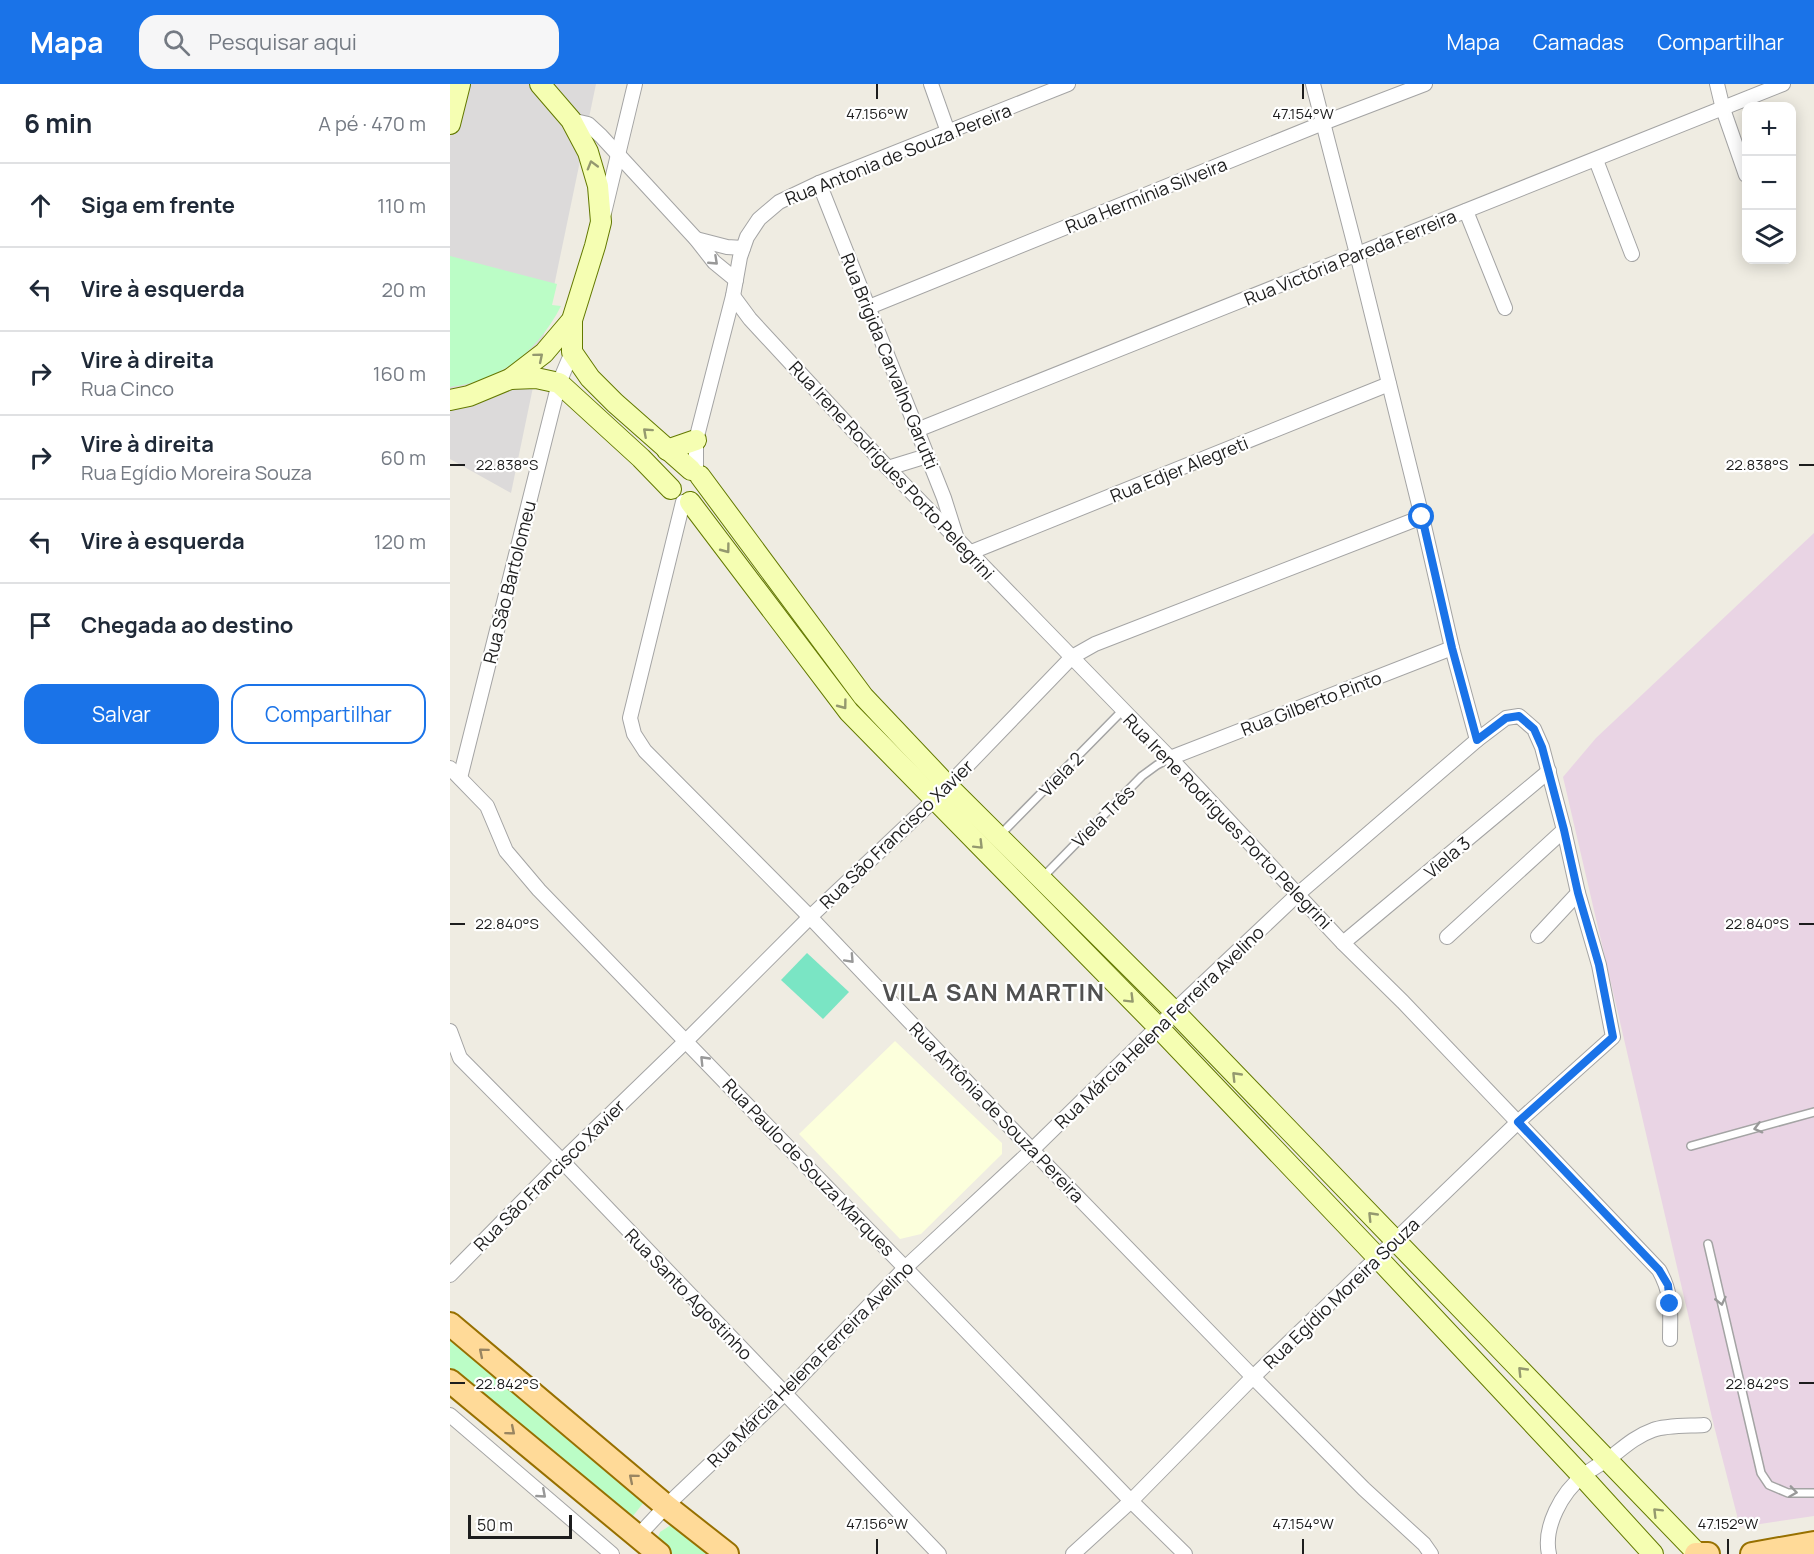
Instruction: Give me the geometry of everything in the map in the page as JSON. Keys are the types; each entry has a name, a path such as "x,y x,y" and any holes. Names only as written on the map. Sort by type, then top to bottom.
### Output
{"main road":[{"path":"450,123 460,84"},
{"path":"510,379 536,378 559,383 682,498 696,500 703,492 703,480 615,403 590,378 572,352 572,320 601,222 598,186 588,152 571,120 540,84"},
{"path":"450,400 469,396 510,379 544,353 572,320"},
{"path":"667,450 696,440"},
{"path":"1653,1554 941,793 863,696 696,473 681,471 676,475 671,484 849,712 941,793 998,837 1041,879 1173,1011 1608,1459 1697,1554 1708,1554"},
{"path":"450,1324 666,1506 727,1554"},
{"path":"450,1381 659,1554"},
{"path":"1752,1554 1814,1543"}],"street":[{"path":"601,222 635,84"},
{"path":"930,84 948,132"},
{"name":"Rua Antonia de Souza Pereira","path":"736,280 747,237 759,219 779,202 819,183 1068,84"},
{"path":"1313,84 1422,517 1452,648 1477,740"},
{"name":"Rua Hermínia Silveira","path":"869,308 1323,123 1425,84"},
{"path":"1717,84 1742,164"},
{"name":"Rua Victória Pareda Ferreira","path":"917,430 1783,84"},
{"path":"571,120 588,124 696,239 714,262 736,280 734,296 696,440 696,473"},
{"path":"1596,160 1632,254"},
{"name":"Rua Brigida Carvalho Garutti","path":"819,183 944,498 957,539"},
{"path":"1466,211 1505,308"},
{"path":"696,239 727,247 743,248"},
{"name":"Rua Irene Rodrigues Porto Pelegrini","path":"734,296 750,319 888,468 1170,758 1343,942 1659,1270 1668,1285 1670,1339"},
{"path":"727,320 750,319"},
{"name":"Rua São Bartolomeu","path":"460,778 559,383 572,352"},
{"name":"Rua Edjer Alegreti","path":"969,553 1389,384"},
{"path":"888,468 927,456"},
{"name":"Rua Antônia de Souza Pereira","path":"682,498 630,718 634,734 645,750 810,917 1253,1377 1431,1554"},
{"name":"Rua São Francisco Xavier","path":"450,1275 562,1161 810,917 941,793 1072,657 1095,644 1422,517"},
{"name":"Rua Gilberto Pinto","path":"1170,758 1452,648"},
{"name":"Rua Márcia Helena Ferreira Avelino","path":"638,1536 666,1506 784,1394 906,1267 1032,1150 1173,1011 1298,894 1477,740 1506,718 1519,716 1534,729 1549,771"},
{"name":"Rua Paulo de Souza Marques","path":"450,768 487,806 506,851 539,890 1185,1554"},
{"path":"1538,936 1578,893 1549,771"},
{"name":"Viela 3","path":"1343,942 1549,771"},
{"path":"1447,938 1564,830"},
{"name":"Rua Egídio Moreira Souza","path":"1073,1554 1131,1501 1253,1377 1518,1122 1613,1037 1599,965 1578,893"},
{"name":"Rua Santo Agostinho","path":"450,1031 460,1058 939,1553"},
{"path":"450,1414 597,1549 612,1554"},
{"path":"1548,1554 1549,1531 1557,1510 1568,1491 1582,1476 1608,1459 1630,1440 1655,1429 1704,1425"}],"lane":[{"name":"Viela 2","path":"998,837 1122,711"},
{"name":"Viela Três","path":"1041,879 1142,776 1170,758"},
{"path":"1691,1146 1814,1112"},
{"path":"1708,1244 1761,1473 1769,1485 1788,1492 1814,1493"}],"shaded area":[{"path":"450,84 596,84 511,493 450,459"},
{"path":"1814,533 1814,1516 1740,1527 1714,1426 1563,777 1596,738"},
{"path":"895,1041 1002,1143 1002,1154 921,1234 900,1239 799,1134"}],"green space":[{"path":"450,256 557,284 552,305 561,306 541,337 516,361 486,378 450,387"},
{"path":"807,953 849,992 823,1019 781,980"},
{"path":"450,1339 644,1502 629,1521 450,1376"},
{"path":"671,1525 714,1554 668,1554 656,1542 660,1532"}],"district":[{"name":"VILA SAN MARTIN","path":"994,991"}],"route":[{"path":"1422,517 1452,648 1477,740 1506,718 1519,716 1534,729 1542,747 1578,893 1599,965 1613,1037 1518,1122 1659,1270 1668,1285 1670,1304"}]}
